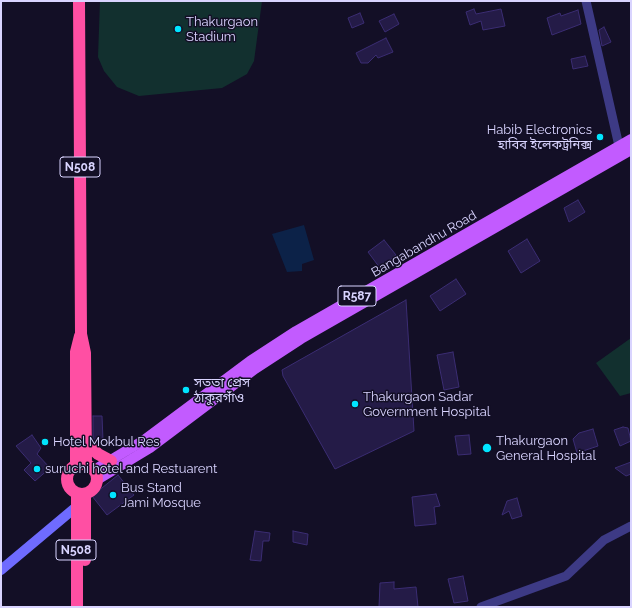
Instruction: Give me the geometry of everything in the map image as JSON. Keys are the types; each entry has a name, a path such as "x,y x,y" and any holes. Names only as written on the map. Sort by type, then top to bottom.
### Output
{"highway":[{"name":"N508","path":"79,1 81,334 85,353 86,443 88,469"},
{"name":"N508","path":"81,334 76,352 88,469"},
{"path":"86,443 98,454 111,461"},
{"path":"70,469 88,469 95,486 81,493 70,489 67,483 66,476 70,469"},
{"name":"N508","path":"77,607 76,507 81,493"},
{"name":"N508","path":"81,493 85,607"}],"main road":[{"name":"Bangabandhu Road","path":"88,469 111,461 144,440 250,361 296,331 631,139"},
{"name":"Bangabandhu Road","path":"88,469 150,448 255,369 301,339 631,150"},
{"path":"1,570 76,507"}],"street":[{"path":"586,1 619,146"},
{"path":"481,607 566,576 604,540 631,526"}],"green space":[{"name":"Thakurgaon Stadium","path":"100,1 262,1 254,61 247,74 222,88 139,96 117,87 104,71 98,57"},
{"path":"631,338 631,393 620,396 596,363"}],"water":[{"path":"304,225 314,260 302,264 302,271 287,272 272,234"}],"building":[{"path":"474,9 476,14 501,9 505,26 483,30 481,21 470,25 466,12"},
{"path":"578,10 581,24 552,35 547,18 560,13 561,16"},
{"path":"360,13 364,23 352,28 348,18"},
{"path":"394,14 399,24 385,32 379,21"},
{"path":"604,27 611,42 602,46 599,30"},
{"path":"386,38 393,52 378,58 376,55 368,63 361,63 356,53"},
{"path":"585,56 588,66 573,69 571,59"},
{"path":"578,200 585,212 569,222 564,208"},
{"path":"527,239 540,261 521,273 508,251"},
{"path":"384,240 396,255 380,268 368,252"},
{"path":"456,279 466,294 440,311 430,296"},
{"name":"Thakurgaon Sadar Government Hospital","path":"406,300 414,431 335,469 283,376 282,370"},
{"path":"453,352 459,387 444,390 437,355"},
{"path":"93,416 102,416 103,440 93,439"},
{"path":"623,427 628,428 631,441 620,446 614,430"},
{"path":"593,429 598,446 577,453 573,439 579,433"},
{"path":"32,435 41,448 37,454 50,468 35,481 24,470 31,463 16,446"},
{"path":"469,435 471,454 458,455 455,436"},
{"path":"631,462 631,474 626,476 615,468"},
{"name":"Bus Stand Jami Mosque","path":"118,475 134,495 107,515 92,496"},
{"path":"436,494 440,506 434,507 436,524 415,526 412,497"},
{"path":"517,498 522,516 512,519 509,511 502,515 507,501"},
{"path":"255,531 270,533 269,541 263,541 261,561 250,560"},
{"path":"293,531 308,534 307,545 293,542"},
{"path":"463,576 468,601 454,603 448,579"},
{"path":"394,582 394,589 416,587 418,607 379,607 380,583"}],"place":[{"name":"Thakurgaon Stadium","path":"178,29"},
{"name":"Habib Electronics হাবিব ইলেকট্রনিক্স","path":"600,137"},
{"name":"সততা প্রেস ঠাকুরগাঁও","path":"186,390"},
{"name":"Thakurgaon Sadar Government Hospital","path":"355,404"},
{"name":"Hotel Mokbul Res","path":"45,442"},
{"name":"Thakurgaon General Hospital","path":"487,448"},
{"name":"suruchi hotel and Restuarent","path":"37,469"},
{"name":"Bus Stand Jami Mosque","path":"113,495"}]}
